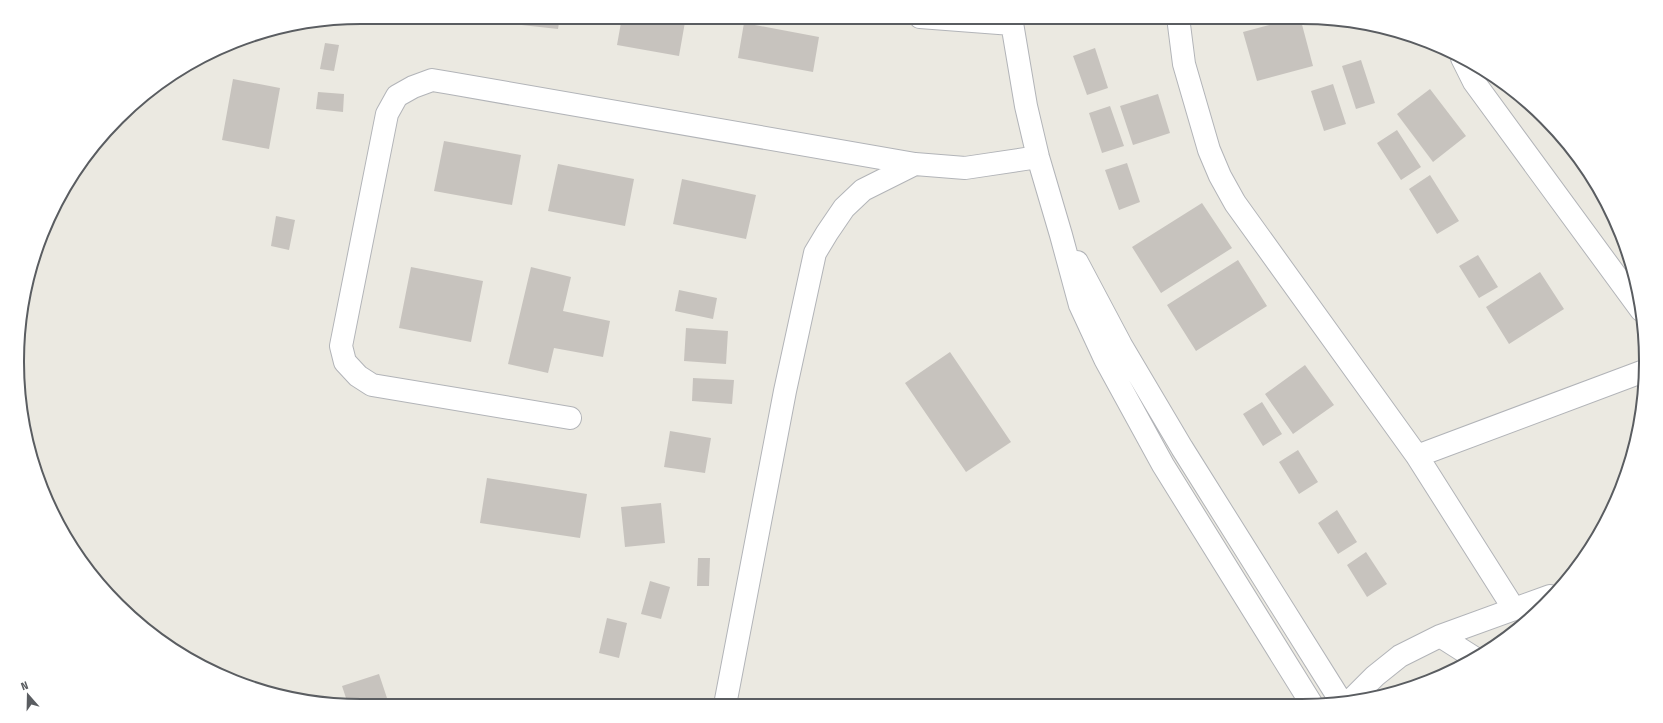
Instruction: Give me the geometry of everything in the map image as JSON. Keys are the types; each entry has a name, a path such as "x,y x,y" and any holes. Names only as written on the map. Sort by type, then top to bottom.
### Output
{"street":[{"path":"1013,24 1026,106 1038,157 1080,305 1109,366 1163,465 1309,699"},
{"path":"1179,24 1184,64 1209,150 1220,176 1235,203 1417,456 1514,609"},
{"path":"1467,67 1474,82 1634,301"},
{"path":"570,418 372,385 358,376 345,362 341,346 387,114 397,96 413,87 432,80 915,164 965,168 1038,157"},
{"path":"726,699 784,391 815,253 844,208 863,190 915,164"},
{"path":"1061,235 1121,345 1182,448 1338,697"},
{"path":"1417,456 1638,373"},
{"path":"1356,694 1375,676 1400,656 1440,636 1541,599"},
{"path":"1440,636 1469,654"}],"building":[{"path":"512,24 559,24 558,29"},
{"path":"621,24 685,24 679,56 617,45"},
{"path":"744,24 819,37 813,72 738,58"},
{"path":"1273,24 1302,24 1313,66 1257,81 1243,32"},
{"path":"325,43 339,45 334,71 320,69"},
{"path":"1095,48 1108,88 1087,95 1073,56"},
{"path":"1361,60 1375,103 1356,109 1342,66"},
{"path":"233,79 280,88 269,149 222,140"},
{"path":"1333,84 1346,124 1324,131 1311,91"},
{"path":"1430,89 1466,136 1433,162 1397,114"},
{"path":"318,92 344,94 343,112 316,109"},
{"path":"1158,94 1170,133 1133,145 1120,106"},
{"path":"1110,106 1124,146 1102,153 1089,113"},
{"path":"1397,130 1421,167 1401,180 1377,143"},
{"path":"444,141 521,155 512,205 434,191"},
{"path":"1127,163 1140,202 1119,210 1105,170"},
{"path":"558,164 634,179 625,226 548,211"},
{"path":"1430,175 1459,221 1437,234 1409,189"},
{"path":"682,179 756,195 746,239 673,224"},
{"path":"1202,203 1232,248 1161,293 1132,247"},
{"path":"276,216 295,220 289,250 271,246"},
{"path":"1478,255 1498,287 1479,298 1459,266"},
{"path":"1238,260 1267,306 1196,351 1167,305"},
{"path":"411,267 483,281 471,342 399,328"},
{"path":"531,267 571,277 563,311 610,321 603,357 554,348 548,373 508,364"},
{"path":"1540,272 1564,309 1509,344 1486,307"},
{"path":"679,290 717,298 713,319 675,311"},
{"path":"686,328 728,331 726,364 684,361"},
{"path":"950,352 1011,442 966,472 905,383"},
{"path":"1305,365 1334,405 1293,434 1265,394"},
{"path":"693,378 734,380 732,404 692,401"},
{"path":"1262,402 1282,434 1263,446 1243,414"},
{"path":"670,431 711,438 705,473 664,467"},
{"path":"1298,450 1318,482 1299,494 1279,462"},
{"path":"487,478 587,494 580,538 480,523"},
{"path":"661,503 665,543 625,547 621,507"},
{"path":"1337,510 1357,542 1338,554 1318,523"},
{"path":"1366,552 1387,584 1367,597 1347,565"},
{"path":"698,558 710,558 709,586 697,586"},
{"path":"650,581 670,587 661,619 641,614"},
{"path":"607,618 627,623 619,658 599,653"},
{"path":"379,674 387,699 346,698 342,686"}]}
